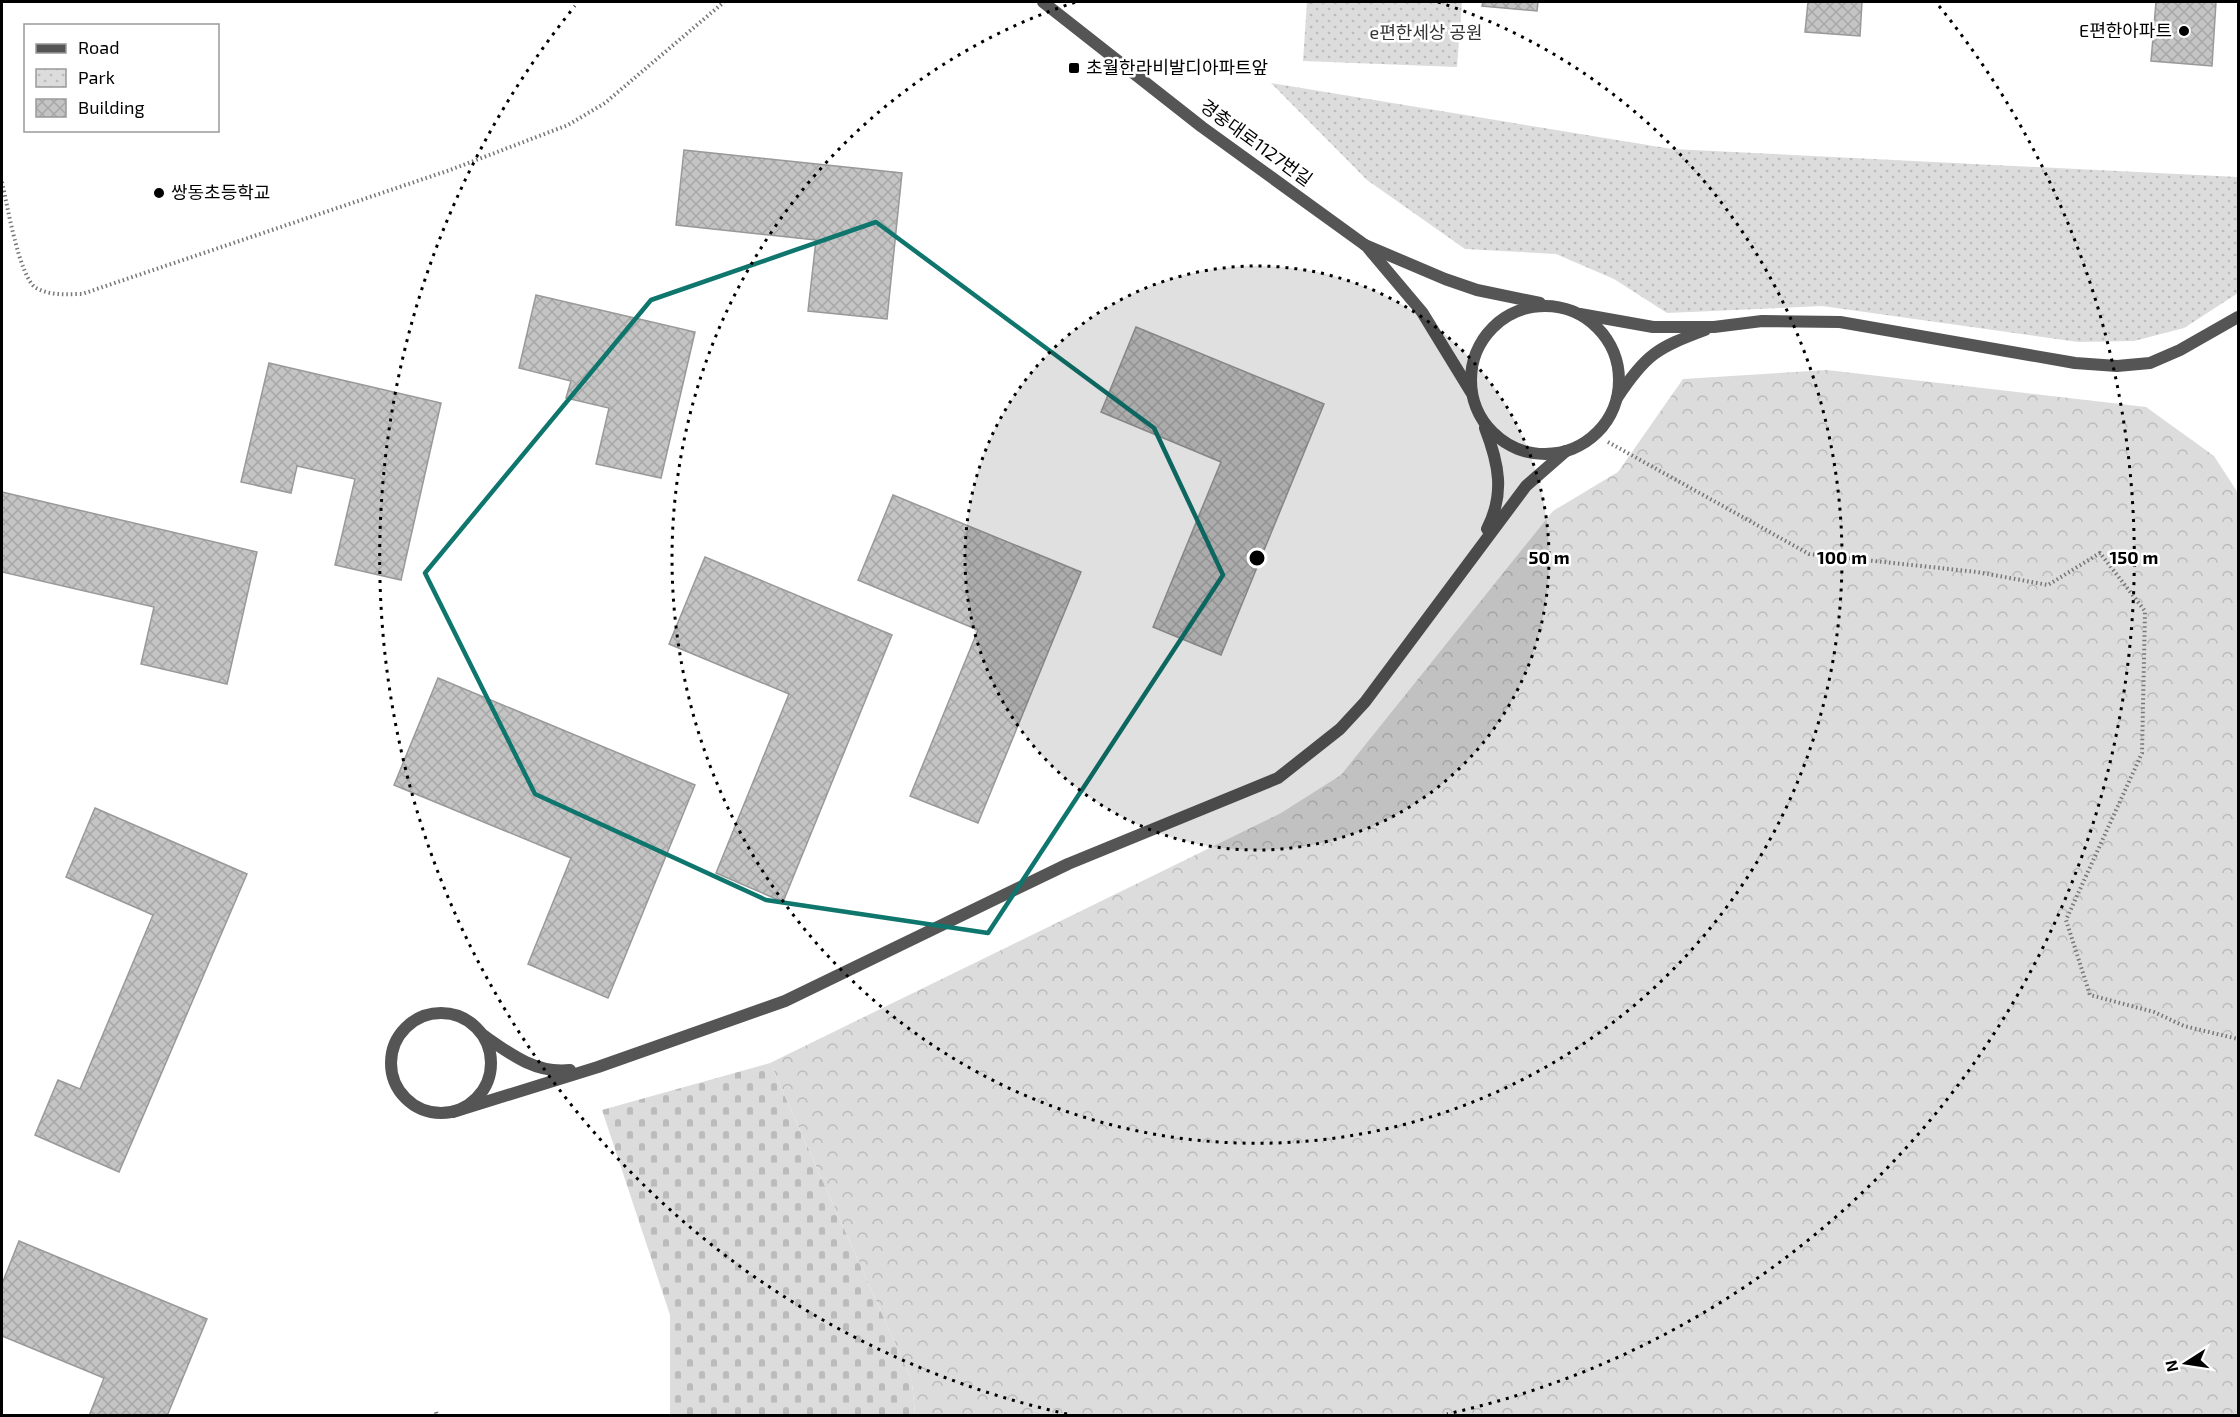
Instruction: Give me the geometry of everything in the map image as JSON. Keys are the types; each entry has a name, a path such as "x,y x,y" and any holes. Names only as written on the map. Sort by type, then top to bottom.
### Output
{"street":[{"name":"경충대로1127번길","path":"1042,2 1202,127 1365,245"},
{"path":"1365,245 1477,290 1558,306 1580,314 1653,327 1714,327 1762,321 1840,322 2075,363 2117,366 2150,363 2180,350 2238,317"},
{"path":"1365,245 1422,312 1471,393 1496,455 1499,496 1492,518 1477,550"},
{"path":"1471,393 1471,370 1478,346 1492,327 1511,313 1534,306 1558,306"},
{"path":"1580,314 1599,329 1613,349 1618,373 1616,399"},
{"path":"598,1067 554,1072 533,1066 508,1053 470,1022 454,1015 437,1013 421,1017 406,1027 396,1041 392,1058 393,1074 399,1089 409,1101 422,1110 438,1113 453,1112 598,1067 785,1001 1068,864 1278,778 1333,735 1365,702 1526,486 1566,451 1589,440 1606,422 1616,399 1649,355 1665,345 1714,327"},
{"path":"1480,416 1496,435 1517,449 1541,454 1566,451"},
{"path":"453,1112 467,1106 488,1082 491,1067 489,1050 482,1034"}],"path":[{"path":"2,182 21,264 34,287 56,295 82,294 450,170 568,125 605,103 724,2"},
{"path":"1608,442 1809,554 1977,573 2048,585 2100,553 2145,610 2142,753 2066,920 2090,994 2154,1012 2184,1026 2238,1039"}],"highlighted area":[{"path":"876,222 1154,428 1223,575 988,933 766,900 535,794 425,573 651,300"}],"green space":[{"name":"e편한세상 공원","path":"1307,2 1462,2 1457,67 1303,61"},
{"path":"1271,83 1672,149 2238,177 2238,293 2184,328 2134,341 2078,342 1822,306 1667,313 1614,279 1556,254 1465,249 1367,180"},
{"path":"1827,370 2146,407 2214,456 2238,493 2238,1415 915,1415 912,1381 770,1063 1281,813 1341,775 1553,511 1618,472 1683,379"},
{"path":"770,1063 912,1381 915,1415 670,1415 670,1315 602,1110"}],"building":[{"path":"1483,2 1538,2 1537,11 1482,6"},
{"path":"1808,2 1862,2 1860,36 1805,32"},
{"name":"E편한아파트","path":"2156,2 2216,2 2212,66 2151,61"},
{"path":"684,150 902,173 887,319 808,311 816,240 676,225"},
{"path":"536,295 695,332 661,478 596,464 609,408 566,398 571,381 519,368"},
{"path":"1136,327 1324,404 1221,655 1153,627 1221,462 1101,412"},
{"path":"269,363 441,403 401,580 335,565 355,479 297,466 291,493 241,482"},
{"path":"2,492 257,552 227,684 141,664 154,607 2,572"},
{"path":"893,495 1081,572 978,823 910,796 978,630 858,580"},
{"path":"705,557 892,635 783,902 716,873 789,694 669,644"},
{"path":"438,678 695,785 608,998 528,964 571,858 394,785"},
{"path":"95,808 247,874 119,1172 35,1135 58,1080 80,1089 153,915 66,877"},
{"path":"19,1241 207,1319 167,1416 89,1416 104,1378 2,1336 2,1284"}],"place":[{"name":"E편한아파트","path":"2184,31"},
{"name":"초월한라비발디아파트앞","path":"1074,68"},
{"name":"쌍동초등학교","path":"159,193"}]}
